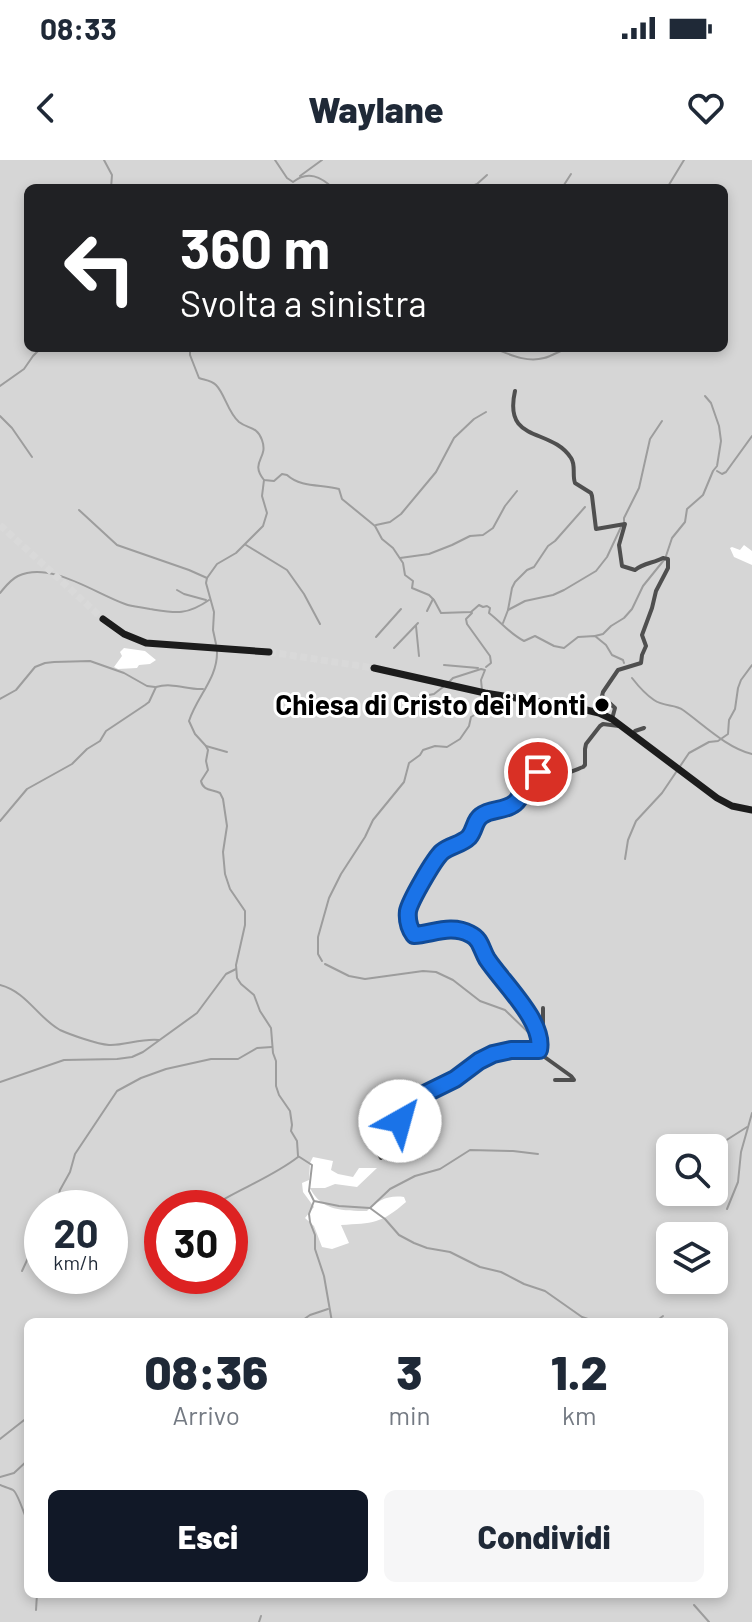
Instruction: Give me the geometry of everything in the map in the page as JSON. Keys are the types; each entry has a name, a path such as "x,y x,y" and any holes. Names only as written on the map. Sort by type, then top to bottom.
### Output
{"main road":[{"path":"103,619 139,641 268,652"},
{"path":"374,668 485,693 599,713 612,719 717,798 749,810"}],"street":[{"path":"515,391 513,416 518,425 570,456 574,463 575,483 592,496 596,529 625,524 619,545 622,566 635,570 663,558 669,562 642,635 646,646 641,663 618,670 603,692 602,696 615,708 612,719"},
{"path":"555,1080 574,1080 539,1053 537,1031 474,935 450,930 414,935 409,929 410,905 440,853 469,837 481,816 503,810 516,802 521,783 527,776 538,772 555,775 583,767 586,744 600,726 621,726"},
{"path":"635,731 644,728"},
{"path":"544,772 558,783 551,785"},
{"path":"537,1031 541,1032 543,1027 543,1008"},
{"path":"381,1158 372,1139 372,1131 386,1113 455,1079 493,1054 511,1050 539,1050"},
{"path":"386,1113 384,1119 388,1124 396,1124 402,1115 398,1107"}],"shaded area":[{"path":"0,160 752,160 752,551 744,545 740,550 730,548 734,557 752,565 752,1622 0,1622","holes":["124,648 145,651 156,660 137,668 118,669 114,667","313,1157 333,1161 331,1170 353,1177 359,1168 377,1168 357,1187 335,1184 310,1188 327,1205 342,1210 367,1211 388,1198 404,1197 406,1202 390,1215 376,1221 341,1225 349,1243 332,1249 322,1247 314,1226 305,1218 314,1207 303,1192 302,1183 309,1180"]}],"waterway":[{"path":"104,160 112,175 111,184"},
{"path":"275,160 293,182 304,176 314,176 328,184"},
{"path":"300,176 322,160"},
{"path":"669,184 684,160"},
{"path":"565,184 571,174"},
{"path":"477,184 487,175"},
{"path":"0,386 24,369 37,352"},
{"path":"190,352 199,378 216,385 235,418 260,435 263,452 258,468 264,480 274,481 282,474 305,484 339,489 342,499 375,526 382,539 393,548 403,563 405,575 413,581 412,588 429,595 441,613 471,612 479,605 487,606 489,613 524,641 535,636 564,648 578,637 595,636 624,663"},
{"path":"504,352 531,359 559,352"},
{"path":"666,556 672,538 685,522 687,509 703,495 717,466 721,441 719,426 711,403 705,396"},
{"path":"376,525 390,522 401,514 436,472 454,438 486,412"},
{"path":"0,416 32,457"},
{"path":"624,523 639,488 650,439 662,421"},
{"path":"717,471 722,474 726,472 752,436"},
{"path":"216,644 207,578 217,564 236,553 263,526 267,513 262,496 264,480"},
{"path":"400,558 429,554 470,536 483,535 493,528 517,491"},
{"path":"503,623 515,582 534,567 548,546 585,507"},
{"path":"79,510 117,545 207,578"},
{"path":"508,610 525,601 553,595 596,571 607,557 621,527"},
{"path":"246,545 287,570 320,624"},
{"path":"595,636 603,634 624,618 643,586 664,560"},
{"path":"0,593 18,576 44,572 72,580 125,604 167,612 194,609 209,600"},
{"path":"177,590 206,600"},
{"path":"427,611 433,599"},
{"path":"376,637 401,609"},
{"path":"472,613 466,619 467,624 490,656 491,663 486,667"},
{"path":"394,648 418,623"},
{"path":"416,626 419,656"},
{"path":"217,651 211,678 189,721 208,750 208,770 202,784 220,793 223,799 227,826 223,852 225,874 230,889 245,911 236,965 237,978 254,995 271,1028 276,1086 290,1111 291,1131 297,1141 298,1156 312,1165 309,1191 314,1201 309,1214 310,1222 331,1318"},
{"path":"0,699 16,690 35,667 54,662 90,661 155,687"},
{"path":"444,665 478,668"},
{"path":"625,859 628,840 636,821 662,793 689,753 728,734 738,688 752,665"},
{"path":"448,683 453,678 481,669 485,670 481,680 482,690"},
{"path":"632,678 654,700 680,708 725,741 752,754"},
{"path":"0,821 27,789 72,764 100,741 106,731 149,702 156,687 168,685 203,689"},
{"path":"419,697 434,694 443,687"},
{"path":"322,961 318,954 318,937 329,898 373,820 404,782 409,763 423,750 435,746 447,747 460,739 471,717 479,712 483,697"},
{"path":"206,746 227,752"},
{"path":"325,964 349,976 365,979 436,972 453,980 480,1001 505,1010 533,1037"},
{"path":"0,1082 64,1060 117,1059 143,1052 197,1013 226,974 236,969"},
{"path":"0,985 18,993 52,1025 77,1037 109,1045 159,1040"},
{"path":"60,1190 75,1154 117,1091 166,1069 211,1059 238,1059 257,1048 272,1047"},
{"path":"727,1209 738,1182 741,1152 752,1113"},
{"path":"728,1139 747,1127"},
{"path":"370,1208 390,1189 415,1176 440,1169 470,1150 538,1154"},
{"path":"241,1190 298,1157"},
{"path":"314,1201 370,1208 399,1235 414,1243 450,1252 480,1267 501,1272 545,1291 585,1318"},
{"path":"22,1271 24,1267"},
{"path":"306,1318 328,1309"},
{"path":"0,1439 24,1420"},
{"path":"0,1477 14,1473 24,1464"},
{"path":"0,1485 15,1492 24,1513"},
{"path":"36,1610 37,1598"},
{"path":"694,1605 709,1622"},
{"path":"259,1622 261,1616"}],"tunnel":[{"path":"0,525 103,619"},
{"path":"269,652 374,668"}],"place":[{"name":"Chiesa di Cristo dei Monti","path":"602,705"}],"route":[{"path":"400,1121 402,1115 398,1107 445,1085 479,1061 511,1050 539,1050 540,1038 524,1008 486,957 474,935 450,930 414,935 409,929 408,919 410,905 440,853 469,837 481,816 503,810 516,802 521,783 530,774 538,772"}]}
